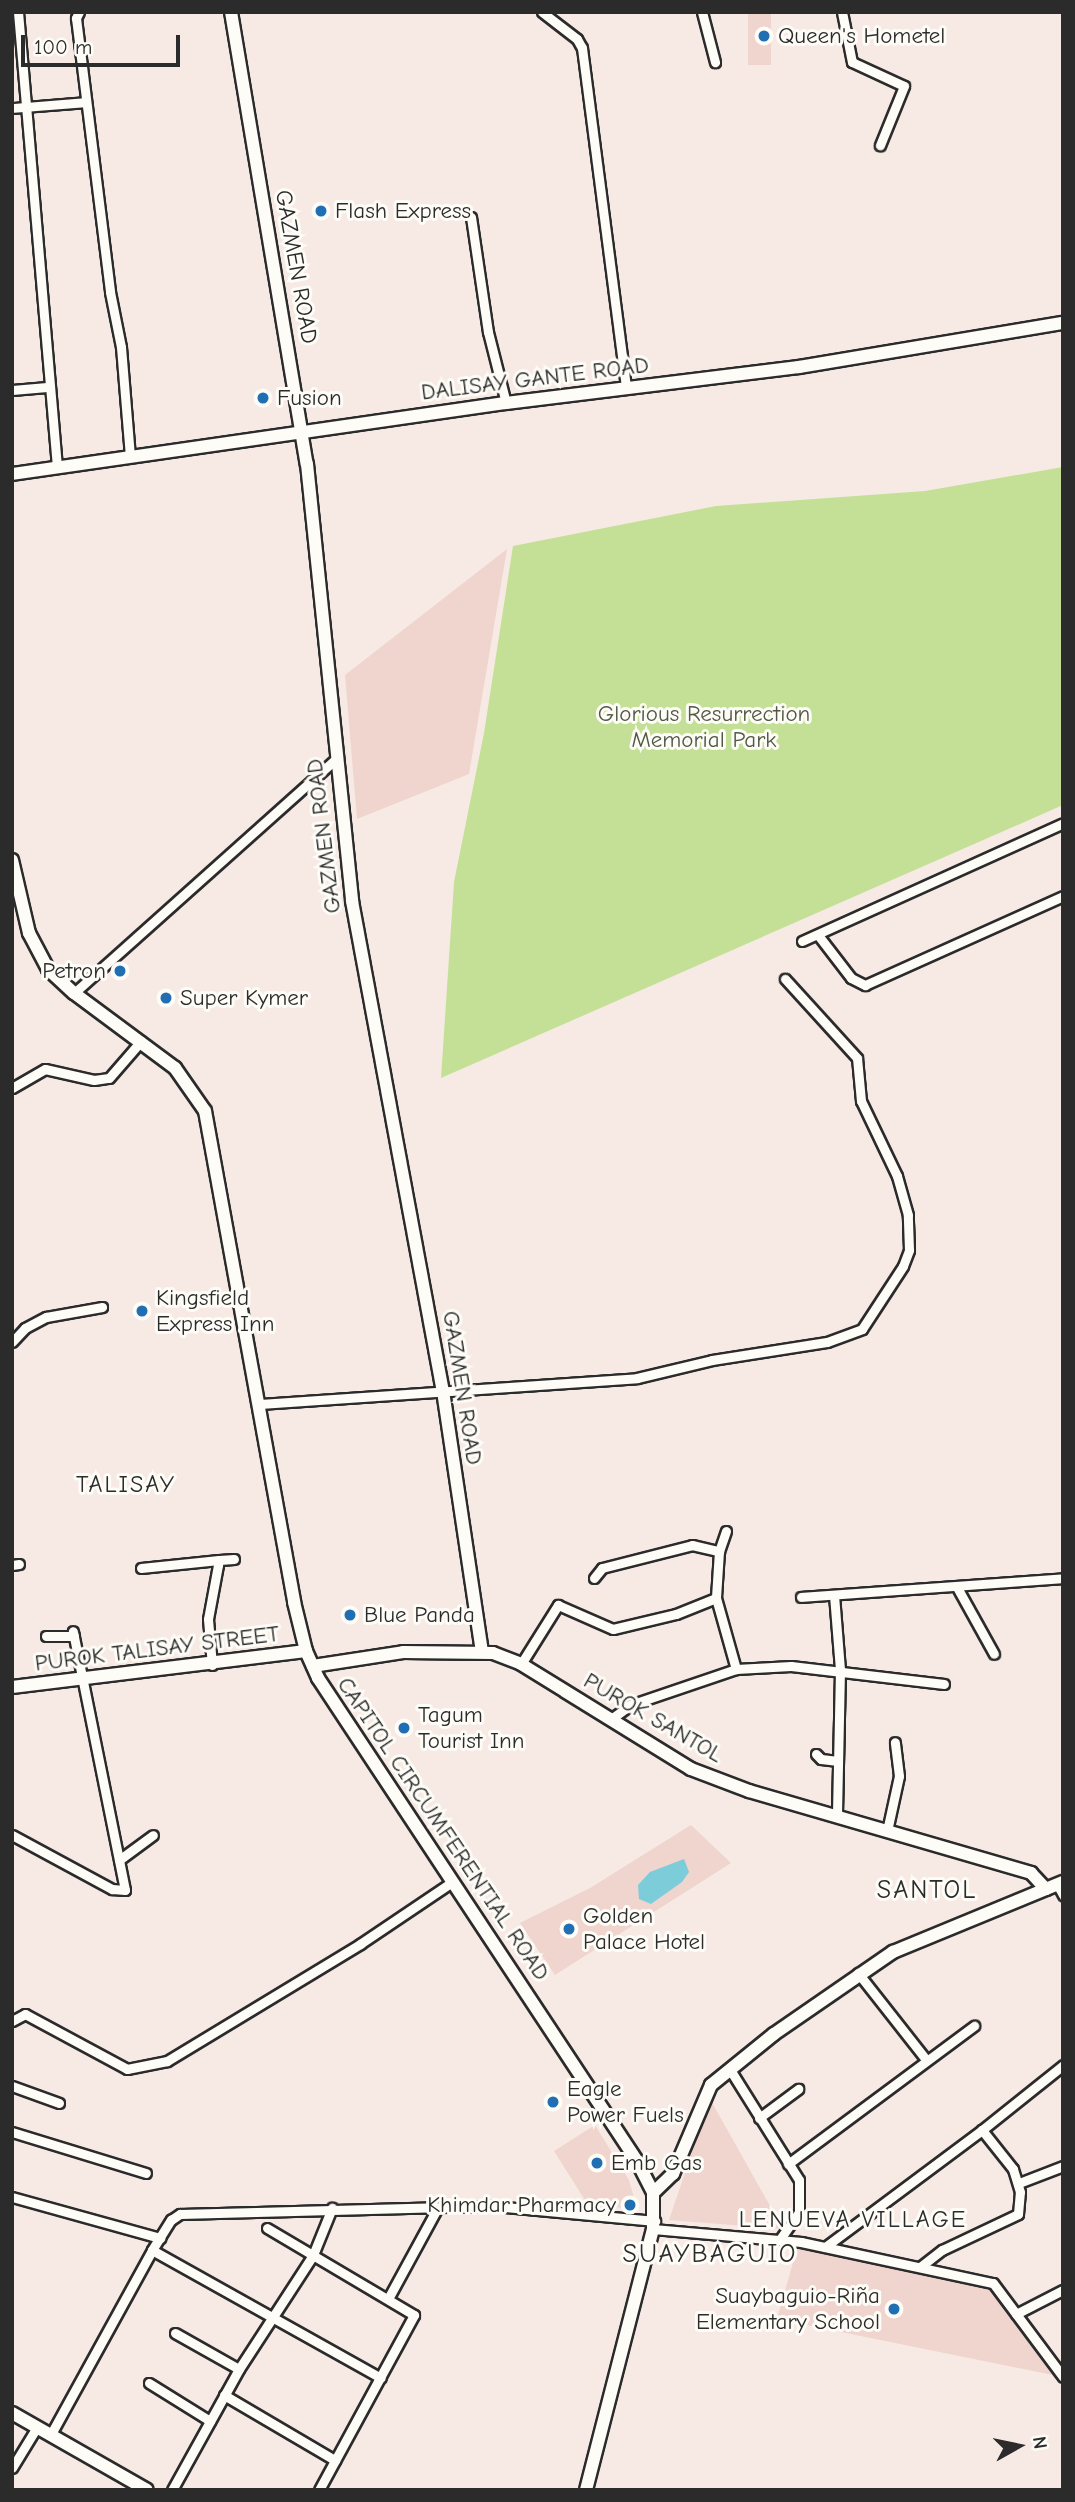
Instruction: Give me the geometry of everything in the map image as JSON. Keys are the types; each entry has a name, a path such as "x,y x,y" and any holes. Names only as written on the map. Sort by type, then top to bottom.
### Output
{"main road":[{"name":"GAZMEN ROAD","path":"231,12 303,432 356,927 443,1391 482,1651"},
{"name":"DALISAY GANTE ROAD","path":"12,474 506,403 811,365 1063,323"},
{"name":"CAPITOL CIRCUMFERENTIAL ROAD","path":"12,860 33,943 48,969 74,993 141,1041 181,1074 208,1119 306,1651 313,1666 452,1882 632,2152 653,2193 654,2225 586,2490"},
{"name":"PUROK TALISAY STREET","path":"12,1687 212,1665 306,1651"},
{"name":"PUROK SANTOL","path":"313,1666 403,1652 482,1651 521,1664 691,1769 837,1817 1031,1873 1057,1888"},
{"path":"653,2193 673,2174 705,2094 729,2068 859,1973 909,1944 1057,1888"},
{"path":"12,2413 144,2489"}],"street":[{"path":"18,12 57,467"},
{"path":"79,12 76,18 86,102 110,292 121,346 130,457"},
{"path":"542,12 578,38 582,48 626,388"},
{"path":"702,12 715,62"},
{"path":"842,12 852,62 904,86 880,145"},
{"path":"12,108 86,102"},
{"path":"471,217 488,332 506,403"},
{"path":"12,390 50,387"},
{"path":"74,993 336,759"},
{"path":"802,941 1063,823"},
{"path":"818,935 851,978 865,985 1063,896"},
{"path":"260,1404 637,1378 712,1360 827,1342 862,1328 893,1284 909,1251 905,1204 897,1176 861,1101 857,1058 785,979"},
{"path":"12,1088 45,1069 94,1080 109,1078 141,1041"},
{"path":"12,1342 25,1328 46,1317 102,1307"},
{"path":"726,1531 719,1551 716,1598 736,1668"},
{"path":"594,1578 602,1568 691,1545 719,1551"},
{"path":"141,1568 234,1559"},
{"path":"212,1665 208,1619 219,1560"},
{"path":"801,1597 958,1589 1063,1578"},
{"path":"958,1589 994,1654"},
{"path":"834,1595 840,1670 837,1817"},
{"path":"521,1664 558,1605 614,1629 676,1614 716,1598"},
{"path":"12,1835 122,1891 126,1886 80,1681 74,1633 46,1636"},
{"path":"611,1719 630,1705 736,1668 783,1665 944,1684"},
{"path":"887,1831 899,1776 895,1742"},
{"path":"816,1754 821,1759 838,1761"},
{"path":"119,1860 153,1835"},
{"path":"12,2021 25,2014 127,2069 167,2061 360,1944 452,1882"},
{"path":"859,1973 925,2058"},
{"path":"788,2164 925,2058 974,2025"},
{"path":"825,2247 982,2130 1063,2065"},
{"path":"729,2068 799,2180 801,2205 780,2239"},
{"path":"12,2086 59,2103"},
{"path":"759,2118 798,2089"},
{"path":"920,2267 942,2250 1014,2218 1020,2209 1019,2183 982,2130"},
{"path":"12,2132 146,2173"},
{"path":"1019,2183 1063,2166"},
{"path":"12,2197 160,2238"},
{"path":"51,2434 152,2250 180,2214 332,2208 438,2209 517,2206 825,2247 993,2283 1063,2377"},
{"path":"172,2490 239,2369 313,2255 332,2208"},
{"path":"389,2297 438,2209"},
{"path":"267,2228 389,2297 412,2312 414,2319 319,2490"},
{"path":"152,2250 275,2315 381,2378"},
{"path":"1016,2314 1063,2290"},
{"path":"175,2333 239,2369"},
{"path":"149,2383 210,2421"},
{"path":"224,2395 335,2460"},
{"path":"12,2468 37,2427"}],"shaded area":[{"name":"Queen's Hometel","path":"748,12 771,12 771,65 748,65"},
{"path":"507,549 469,774 357,819 345,675"},
{"path":"691,1825 731,1863 555,1975 520,1923 590,1888"},
{"name":"Suaybaguio-Riña Elementary School","path":"710,2099 783,2229 669,2220"},
{"path":"595,2125 629,2180 637,2209 588,2205 554,2151"},
{"name":"Suaybaguio-Riña Elementary School","path":"798,2245 988,2283 1053,2375 777,2319"}],"green space":[{"name":"Glorious Resurrection Memorial Park","path":"1063,467 1063,805 441,1078 454,882 484,733 513,546 716,506 925,491"}],"water":[{"path":"684,1859 689,1872 682,1882 651,1904 639,1899 638,1885 650,1872"}],"place":[{"name":"Queen's Hometel","path":"764,36"},
{"name":"Flash Express","path":"321,211"},
{"name":"Fusion","path":"263,398"},
{"name":"Petron","path":"120,971"},
{"name":"Super Kymer","path":"166,998"},
{"name":"Kingsfield Express Inn","path":"142,1311"},
{"name":"Blue Panda","path":"350,1615"},
{"name":"Tagum Tourist Inn","path":"404,1728"},
{"name":"Golden Palace Hotel","path":"569,1929"},
{"name":"Eagle Power Fuels","path":"553,2102"},
{"name":"Emb Gas","path":"597,2163"},
{"name":"Khimdar Pharmacy","path":"630,2205"},
{"name":"Suaybaguio-Riña Elementary School","path":"894,2309"}],"district":[{"name":"TALISAY","path":"126,1485"},
{"name":"SANTOL","path":"927,1891"},
{"name":"LENUEVA VILLAGE","path":"853,2220"},
{"name":"SUAYBAGUIO","path":"710,2255"}]}
